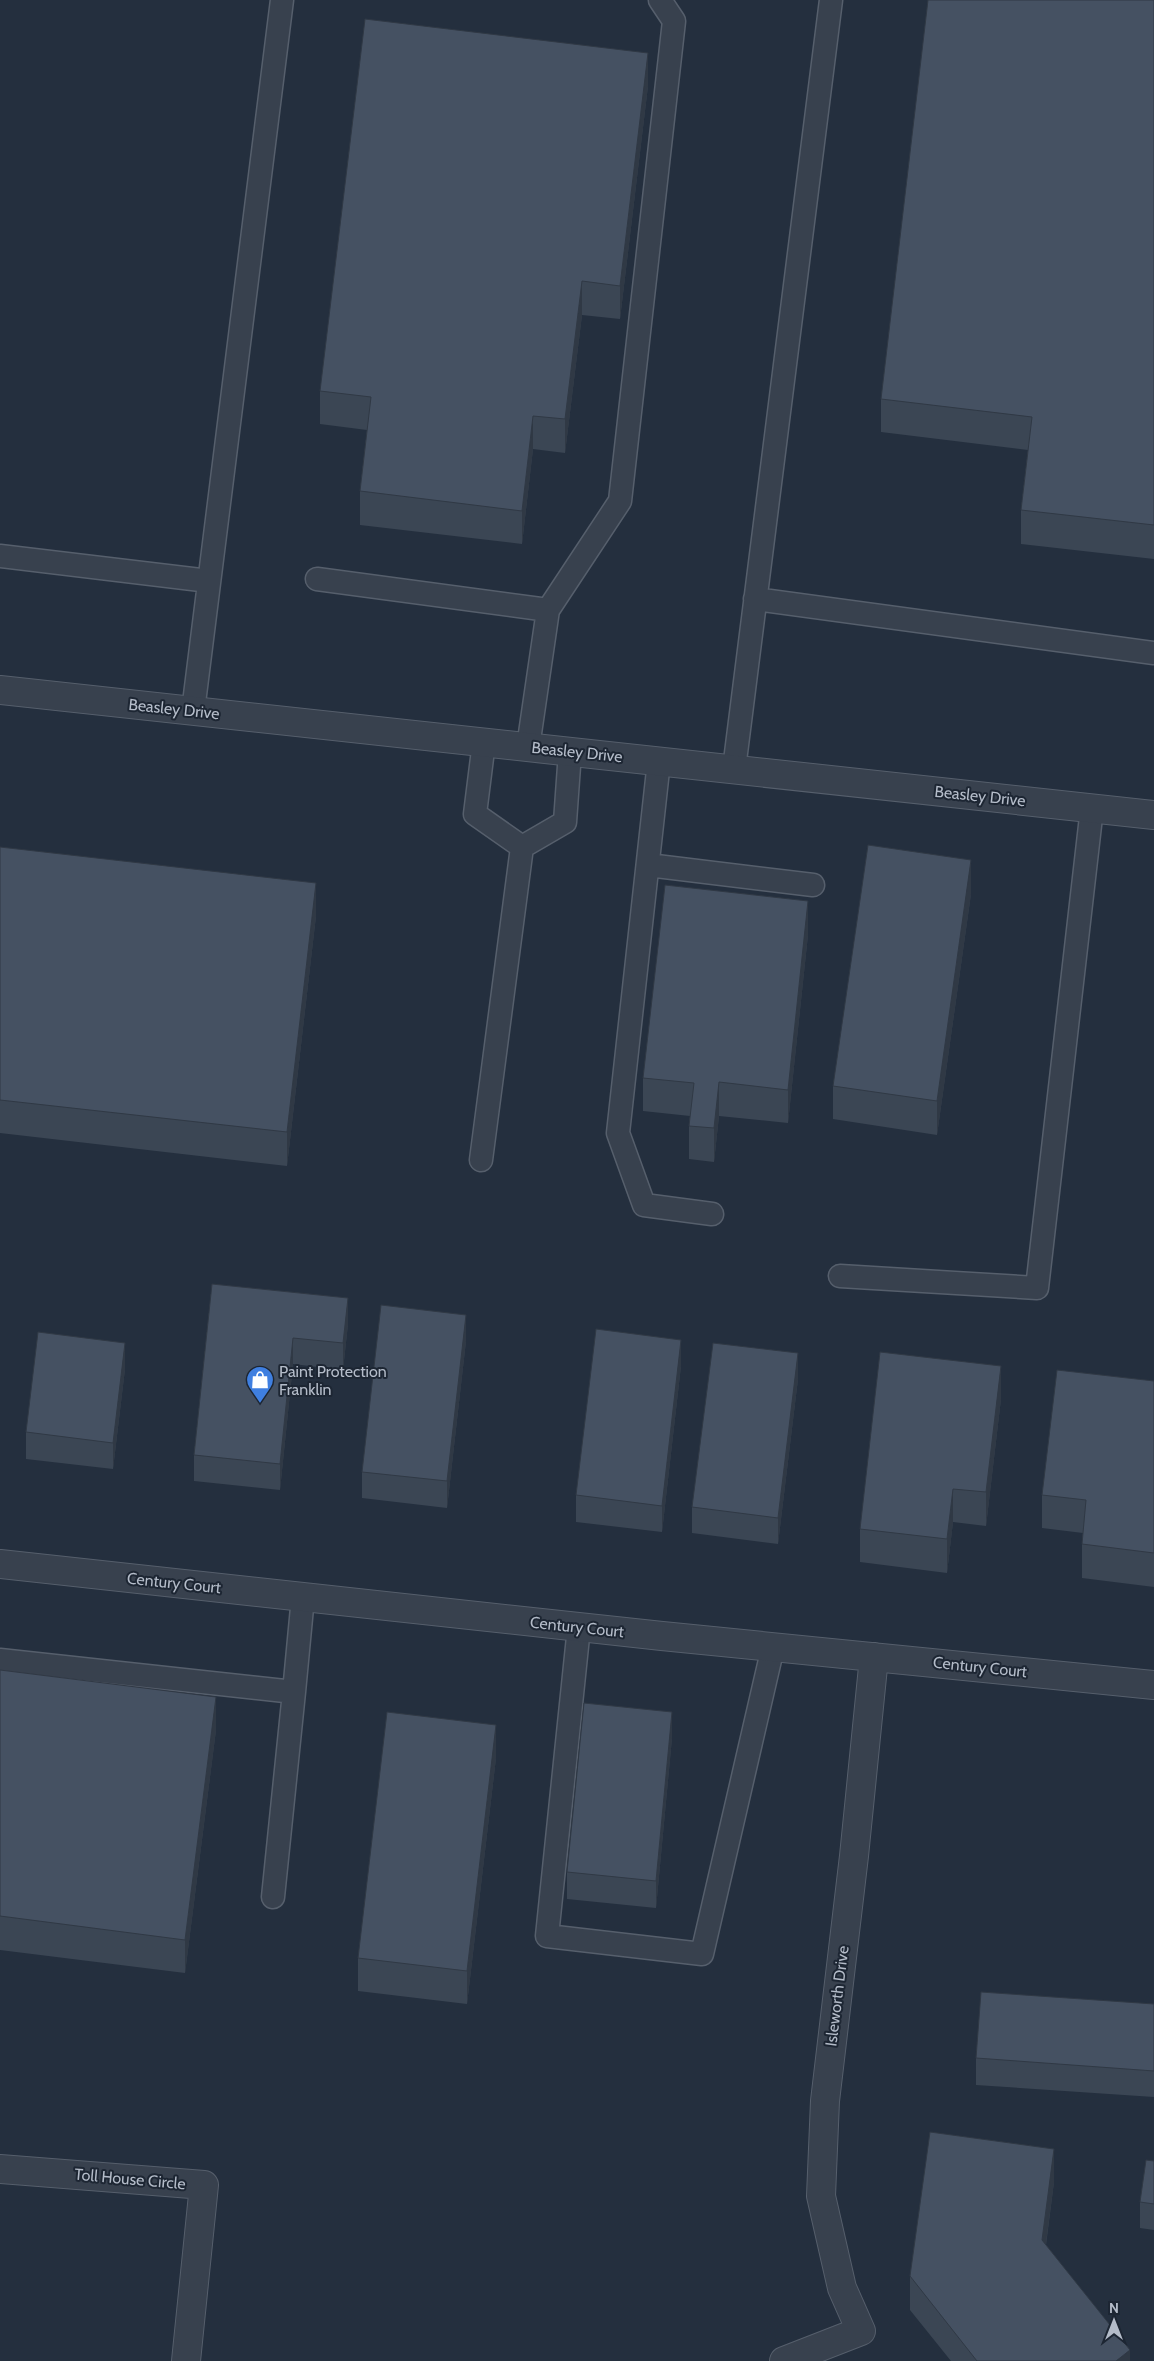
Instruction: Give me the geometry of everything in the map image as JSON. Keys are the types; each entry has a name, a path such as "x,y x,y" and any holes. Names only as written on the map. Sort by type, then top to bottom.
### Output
{"street":[{"name":"Beasley Drive","path":"0,690 1154,815"},
{"name":"Century Court","path":"0,1564 579,1627 1154,1684"},
{"name":"Isleworth Drive","path":"784,2361 861,2330 842,2288 821,2196 825,2101 854,1856 874,1657"},
{"name":"Toll House Circle","path":"0,2169 204,2185 186,2361"}],"lane":[{"path":"193,711 282,0"},
{"path":"528,747 548,610 620,501 674,21 660,0"},
{"path":"734,769 831,0"},
{"path":"0,556 209,581"},
{"path":"316,579 548,610"},
{"path":"755,599 1154,653"},
{"path":"484,742 475,814 522,847"},
{"path":"522,847 565,822 570,752"},
{"path":"659,761 618,1134 644,1206 712,1214"},
{"path":"840,1276 1037,1288 1092,808"},
{"path":"481,1160 522,847"},
{"path":"648,865 814,885"},
{"path":"273,1897 303,1597"},
{"path":"579,1627 547,1936 702,1954 773,1647"},
{"path":"0,1660 294,1692"}],"building":[{"path":"928,0 1154,0 1154,525 1021,510 1032,417 881,399"},
{"path":"365,19 648,53 620,286 582,281 565,419 533,416 522,511 360,491 371,397 320,391"},
{"path":"868,845 971,860 937,1101 833,1086"},
{"path":"0,847 316,883 287,1132 0,1100"},
{"path":"665,885 808,901 788,1090 719,1082 714,1128 689,1126 694,1083 643,1078"},
{"path":"212,1284 348,1298 343,1343 293,1338 280,1464 194,1455"},
{"path":"381,1305 466,1315 447,1481 362,1472"},
{"path":"596,1329 681,1340 662,1506 576,1495"},
{"path":"38,1332 125,1343 113,1443 26,1432"},
{"path":"713,1343 798,1353 778,1518 692,1507"},
{"path":"880,1352 1001,1366 986,1492 953,1489 947,1539 860,1529"},
{"path":"1057,1370 1154,1381 1154,1553 1082,1544 1086,1500 1042,1495"},
{"path":"0,1670 216,1697 185,1940 0,1916"},
{"path":"584,1703 672,1712 656,1881 567,1872"},
{"path":"387,1712 496,1725 467,1971 358,1958"},
{"path":"981,1992 1154,2004 1154,2071 976,2058"},
{"path":"930,2132 1054,2149 1042,2240 1130,2350 1116,2361 977,2361 910,2276"},
{"path":"1146,2160 1154,2161 1154,2204 1140,2202"}],"place":[{"name":"Paint Protection Franklin","path":"260,1404"}]}
